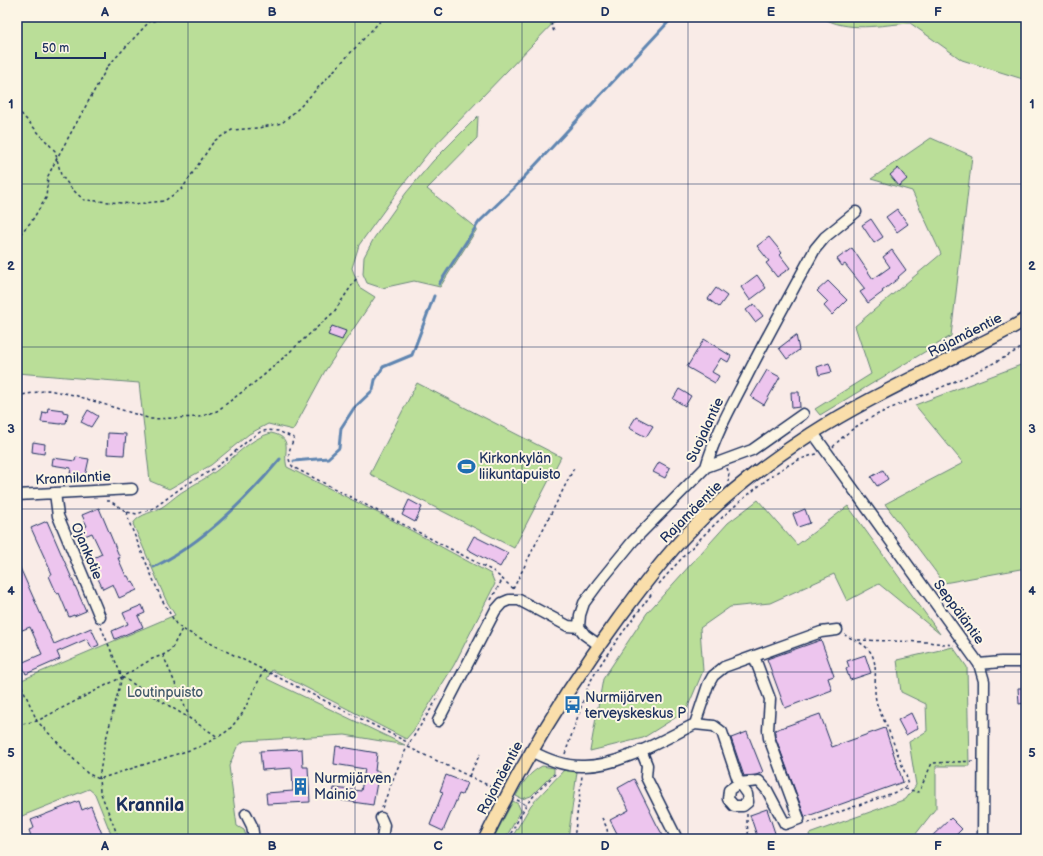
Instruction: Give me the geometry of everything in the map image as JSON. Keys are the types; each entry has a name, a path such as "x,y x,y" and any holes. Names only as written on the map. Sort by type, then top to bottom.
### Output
{"main road":[{"name":"Rajamäentie","path":"485,839 506,794 531,750 563,699 599,645 646,581 685,536 732,492 773,460 813,433 859,406 1026,319"}],"street":[{"name":"Suojalantie","path":"579,627 580,615 584,603 632,541 706,467 721,426 815,248 825,237 856,212"},
{"path":"706,467 752,450 803,414"},
{"name":"Seppäläntie","path":"813,433 979,664 984,681 983,839"},
{"name":"Krannilantie","path":"17,496 132,489"},
{"name":"Ojankotie","path":"55,493 58,516 100,618"},
{"path":"438,721 495,611 502,603 509,600 519,600 568,626 579,627 585,635 599,645"},
{"path":"695,724 708,685 713,676 724,667 821,632 837,630"},
{"path":"531,750 544,758 562,763 583,766 605,764 641,750 695,724 714,726 722,732 739,783 747,794 748,802 744,806 734,806 728,799 729,790 739,783 759,781 767,790 785,824 799,819 769,738 768,730 770,699 754,656"},
{"path":"979,664 1026,662"},
{"path":"641,750 647,765 646,777 677,839"},
{"path":"246,814 252,826 254,839"},
{"path":"381,818 384,824 382,839"}],"path":[{"path":"142,17 149,22"},
{"path":"17,239 31,222 46,198 48,176 56,158 108,66 149,22 171,17"},
{"path":"17,109 55,151 61,175 72,189 84,200 135,204 164,201 182,189 214,141 232,130 258,128 282,123 299,108 384,17"},
{"path":"549,17 554,32"},
{"path":"17,396 48,390 74,395 151,419 199,417 217,411 263,376 334,312 358,276"},
{"path":"508,839 526,805 538,791 557,774 576,725 580,708 589,684 595,673 648,599 680,559 724,516 774,474 798,459 832,448 850,430 873,417 1007,357 1026,345"},
{"path":"105,500 110,501 127,512 137,514 154,508 185,485 214,468 250,438 260,432 268,430 278,431 294,438 288,457 289,462 293,467 486,567 493,571 513,589 519,592"},
{"path":"513,589 575,466"},
{"path":"127,512 129,522 161,598 176,624 182,629 409,743"},
{"path":"488,606 502,579"},
{"path":"100,618 99,623 122,677 218,737"},
{"path":"17,725 37,722 122,677 152,659 163,655 170,650 182,629"},
{"path":"837,630 857,640 867,648 873,657 876,699 879,712 888,727 908,781 904,789"},
{"path":"857,640 927,642 960,646"},
{"path":"163,655 189,718"},
{"path":"17,675 37,722 87,773 99,778 199,747 218,737 228,730 242,714 264,670"},
{"path":"119,839 100,791 99,778 104,747 122,677"},
{"path":"381,818 382,806 407,747 442,692"},
{"path":"572,705 580,708"},
{"path":"407,747 526,805"},
{"path":"469,776 480,754"},
{"path":"799,819 801,825 904,789 919,792 932,763 977,760"},
{"path":"574,839 583,766"},
{"path":"748,802 747,823 749,839"},
{"path":"602,818 607,828 608,839"}],"green space":[{"path":"17,17 559,17 428,153 401,187 359,245 352,268 359,287 375,297 325,371 293,430 268,424 249,434 211,465 169,489 150,481 139,383 17,373"},
{"path":"821,17 1026,17 1026,80 962,60 910,23 864,27 842,25"},
{"path":"478,116 477,138 427,189 477,229 440,287 414,281 382,288 367,283 363,274 364,257 374,238 406,193 433,161"},
{"path":"931,138 972,156 951,336 820,415 815,409 871,374 855,326 941,254 912,191 871,179"},
{"path":"1026,363 1026,568 944,583 885,504 963,463 915,405"},
{"name":"Kirkonkylän liikuntapuisto","path":"417,383 561,457 514,548 370,474"},
{"name":"Loutinpuisto","path":"271,433 283,438 285,442 287,467 392,520 491,574 495,584 454,665 413,731 406,739 272,670 267,679 405,745 345,735 244,741 237,747 229,766 237,826 244,830 247,839 113,839 95,794 89,789 17,818 17,682 175,615 166,600 133,524 143,515 161,508 181,492 213,474 249,444"},
{"path":"758,500 797,545 848,506 940,634 879,584 847,601 834,574 770,603 730,607 700,628 703,671 686,711 643,738 590,751 603,679 647,613 728,523"},
{"path":"953,647 967,667 969,766 936,766 936,808 912,839 810,839 809,834 906,799 916,785 909,742 927,731 926,704 901,692 897,660"},
{"path":"542,766 554,768 554,773 531,796 522,799 516,796 527,778"},
{"path":"565,769 577,772 568,839 511,839 531,805"},
{"path":"513,801 518,804 521,811 505,839 493,839"}],"building":[{"path":"898,168 907,179 899,186 890,175"},
{"path":"897,209 908,224 897,232 886,217"},
{"path":"871,219 883,237 874,243 862,225"},
{"path":"769,237 782,253 780,255 790,268 777,277 766,263 769,261 757,246"},
{"path":"852,248 873,279 890,267 883,257 892,250 906,270 898,277 899,278 882,291 883,292 868,303 860,292 865,289 845,264 842,266 837,259"},
{"path":"757,275 766,288 750,300 741,287"},
{"path":"828,281 847,300 832,315 824,306 828,302 817,291"},
{"path":"716,288 727,296 719,307 708,299"},
{"path":"754,304 763,316 755,322 746,310"},
{"path":"332,326 346,331 342,340 328,335"},
{"path":"796,335 799,350 787,359 779,348"},
{"path":"704,339 731,356 728,362 721,358 712,372 719,376 715,383 687,367"},
{"path":"829,363 832,372 819,375 817,367"},
{"path":"767,370 780,377 764,405 751,397"},
{"path":"679,389 691,396 685,406 673,399"},
{"path":"791,392 799,392 800,407 792,408"},
{"path":"48,408 63,410 63,412 68,413 66,423 41,422 43,412 47,413"},
{"path":"88,410 98,416 91,427 81,422"},
{"path":"636,417 653,426 646,437 629,428"},
{"path":"108,433 126,434 124,455 107,454"},
{"path":"33,442 45,444 44,454 32,452"},
{"path":"76,457 89,459 85,477 70,474 71,468 52,465 53,458 75,461"},
{"path":"659,462 670,468 665,478 653,472"},
{"path":"883,470 888,479 877,486 871,477"},
{"path":"409,500 422,507 415,522 402,515"},
{"path":"99,508 126,576 128,576 131,582 133,581 137,590 119,598 113,584 103,589 89,560 102,554 92,533 80,538 77,530 87,526 82,515"},
{"path":"805,509 810,523 798,527 793,514"},
{"path":"47,521 86,611 74,616 69,617 59,593 57,594 49,576 52,574 31,528"},
{"path":"474,536 508,553 500,567 467,549"},
{"path":"17,561 54,644 91,628 99,645 92,648 87,639 57,652 60,659 26,674 21,663 42,654 30,627 17,632 17,619 22,617 17,605"},
{"path":"142,605 145,613 138,616 143,627 115,639 112,631 128,624 123,613"},
{"path":"821,640 834,676 828,678 832,690 785,708 767,659"},
{"path":"865,655 871,673 850,680 846,669 849,667 847,661"},
{"path":"1018,688 1026,688 1026,703 1019,704"},
{"path":"911,713 918,728 906,735 898,720"},
{"path":"820,714 832,747 885,728 903,782 805,817 775,736 775,730"},
{"path":"747,732 763,772 756,775 744,776 731,738"},
{"name":"Nurmijärven Mainio","path":"336,746 377,753 375,771 379,771 373,805 332,799 334,788 361,791 365,769 334,764"},
{"name":"Nurmijärven Mainio","path":"302,749 303,767 308,767 310,802 267,804 266,793 293,791 292,768 262,770 260,751"},
{"path":"446,775 467,783 462,795 459,794 443,831 430,825 443,792 440,791"},
{"path":"634,779 665,839 620,839 610,820 629,810 618,788"},
{"path":"79,801 82,810 91,806 104,839 32,839 29,830 34,828 31,820"},
{"path":"767,809 777,839 758,839 750,815"},
{"path":"951,818 962,829 952,839 929,839"}],"waterway":[{"path":"439,284 479,222 514,188 673,17"},
{"path":"294,461 328,458 339,448 341,428 354,408 373,390 375,380 383,367 412,355 434,296"},
{"path":"154,567 172,557 207,533 253,490 280,459"}],"place":[{"name":"Kirkonkylän liikuntapuisto","path":"466,466"},
{"name":"Nurmijärven terveyskeskus P","path":"572,705"},
{"name":"Nurmijärven Mainio","path":"301,786"}],"district":[{"name":"Krannila","path":"150,805"}]}
